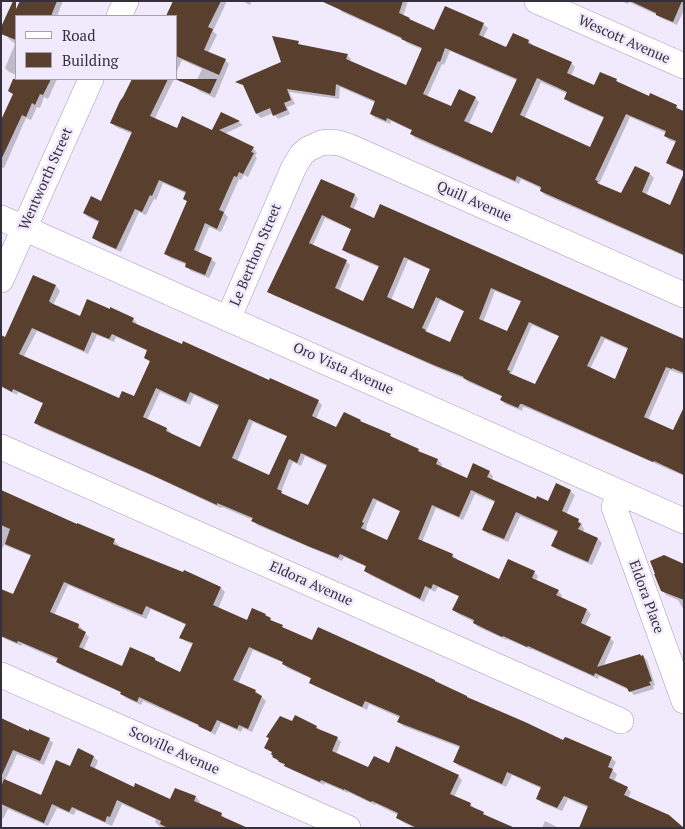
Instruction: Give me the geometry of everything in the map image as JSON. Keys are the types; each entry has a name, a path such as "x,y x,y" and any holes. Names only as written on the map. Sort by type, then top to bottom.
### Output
{"street":[{"path":"119,15 126,1"},
{"name":"Wescott Avenue","path":"537,1 684,66"},
{"name":"Wentworth Street","path":"1,280 91,80"},
{"name":"Quill Avenue","path":"284,192 294,167 302,154 314,145 338,143 684,295"},
{"name":"Le Berthon Street","path":"228,319 284,192"},
{"name":"Oro Vista Avenue","path":"1,218 684,521"},
{"name":"Eldora Avenue","path":"1,447 621,721"},
{"name":"Eldora Place","path":"620,493 614,507 684,701"},
{"name":"Scoville Avenue","path":"1,675 348,828"}],"building":[{"path":"13,1 16,1 16,9 20,1 57,1 51,15 15,15 15,40 1,34 1,27"},
{"path":"173,1 221,1 208,27 213,29 204,50 226,59 219,75 178,57 178,15 166,15"},
{"path":"321,1 403,1 399,13 434,30 445,6 484,23 479,35 506,47 513,33 529,40 528,43 572,62 567,73 594,85 600,72 649,96 650,93 677,105 676,108 684,111 684,171 666,163 676,141 664,136 666,131 626,114 595,180 598,181 597,183 621,193 635,166 650,173 642,192 670,205 684,173 684,255 540,191 541,187 517,176 515,181 410,134 412,130 387,118 386,121 370,114 375,101 336,84 335,96 287,89 291,100 284,103 287,110 273,116 270,108 256,114 243,85 235,82 281,62 272,36 299,41 298,44 348,54 346,59 406,85 422,48","holes":["445,48 517,79 492,133 464,121 476,97 459,89 451,106 423,94 438,61 440,62","537,78 567,92 564,99 604,117 590,147 520,115"]},
{"path":"630,1 682,1 673,22"},
{"path":"13,79 50,80 43,95 40,94 35,105 32,103 26,117 22,115 1,160 1,120 13,94 8,91"},
{"path":"217,79 210,94 177,80"},
{"path":"132,80 168,80 150,116 177,128 182,116 212,130 221,112 240,121 219,130 254,147 251,152 254,153 243,174 239,172 237,177 234,176 219,210 224,212 217,229 205,223 194,250 212,258 205,275 185,267 186,263 164,254 187,201 183,199 186,192 159,180 142,212 135,209 116,249 92,238 99,221 83,213 91,196 101,201 132,132 110,123"},
{"path":"321,179 355,194 350,207 374,218 380,204 684,339 684,373 666,367 644,417 673,430 684,407 684,475 522,404 518,408 500,400 502,396 464,377 267,292","holes":["322,215 351,229 342,250 379,266 363,301 335,288 347,260 309,243","404,257 430,269 413,309 387,297","491,288 521,301 507,331 479,319","436,297 464,311 450,342 422,328","529,322 559,336 535,384 509,373 510,371 507,370","601,336 628,348 615,379 587,366"]},
{"path":"33,275 56,285 49,301 51,303 80,316 87,299 110,309 110,307 134,318 132,322 182,344 183,341 269,380 270,378 319,400 312,416 336,427 344,412 391,434 390,436 419,449 418,451 438,459 436,464 467,478 473,463 490,471 487,477 536,499 537,496 548,501 556,483 571,490 562,511 579,519 578,522 581,524 578,529 598,538 588,562 551,546 558,531 516,512 504,539 482,530 495,501 471,490 459,517 432,505 418,539 453,554 452,557 499,579 508,559 535,571 532,578 559,590 556,595 587,609 581,623 611,637 597,667 640,654 641,656 643,655 652,681 649,682 651,685 629,692 627,688 595,673 594,676 473,623 474,620 452,610 459,596 433,584 431,589 425,586 420,599 364,571 366,566 340,554 338,558 310,547 251,521 253,518 217,503 217,505 34,423 43,403 13,389 12,392 1,386 1,335 5,337","holes":["32,328 84,351 92,332 109,339 112,334 147,350 144,358 150,361 134,396 122,391 119,398 19,354","156,388 186,402 190,392 219,405 200,447 166,431 167,428 143,417","249,419 287,436 269,475 232,458","301,453 327,465 308,505 281,493 282,491 277,489 289,459 297,463","373,498 400,511 387,540 361,528 364,523 362,522"]},
{"path":"1,490 115,539 113,544 183,572 184,570 221,587 213,605 247,620 252,608 266,614 271,618 270,620 283,625 282,627 312,640 318,627 563,740 565,737 568,738 612,757 608,767 613,769 609,778 628,787 624,795 669,815 684,828 579,828 588,806 564,796 557,808 536,799 541,787 507,772 502,784 453,762 460,746 397,722 400,716 365,701 362,707 309,683 311,678 282,664 283,662 249,647 233,680 256,690 255,692 262,696 248,729 239,725 237,729 217,720 211,732 139,697 137,702 120,694 121,692 56,662 58,658 1,636 1,589 13,594 31,555 5,544 10,529 1,525","holes":["64,582 142,615 146,606 186,624 179,638 193,643 180,672 130,647 122,666 79,647 86,632 78,628 79,624 50,612"]},
{"path":"664,555 684,564 684,600 661,591 650,561"},
{"path":"295,715 317,726 316,728 338,737 332,751 368,767 374,756 389,763 396,746 459,775 450,794 471,803 470,806 484,812 483,814 515,828 417,828 396,818 398,813 344,789 321,780 320,782 284,766 285,764 272,757 272,752 264,748 269,738 266,737 280,716 292,721"},
{"path":"1,718 50,738 40,761 13,750 1,777"},
{"path":"78,748 94,756 90,766 134,787 135,783 170,799 175,788 196,796 194,801 222,813 221,816 248,828 168,828 160,824 161,821 117,800 110,817 107,816 105,822 72,807 69,812 52,804 44,823 1,804 1,787 4,779 41,795 56,760 70,766"}]}
